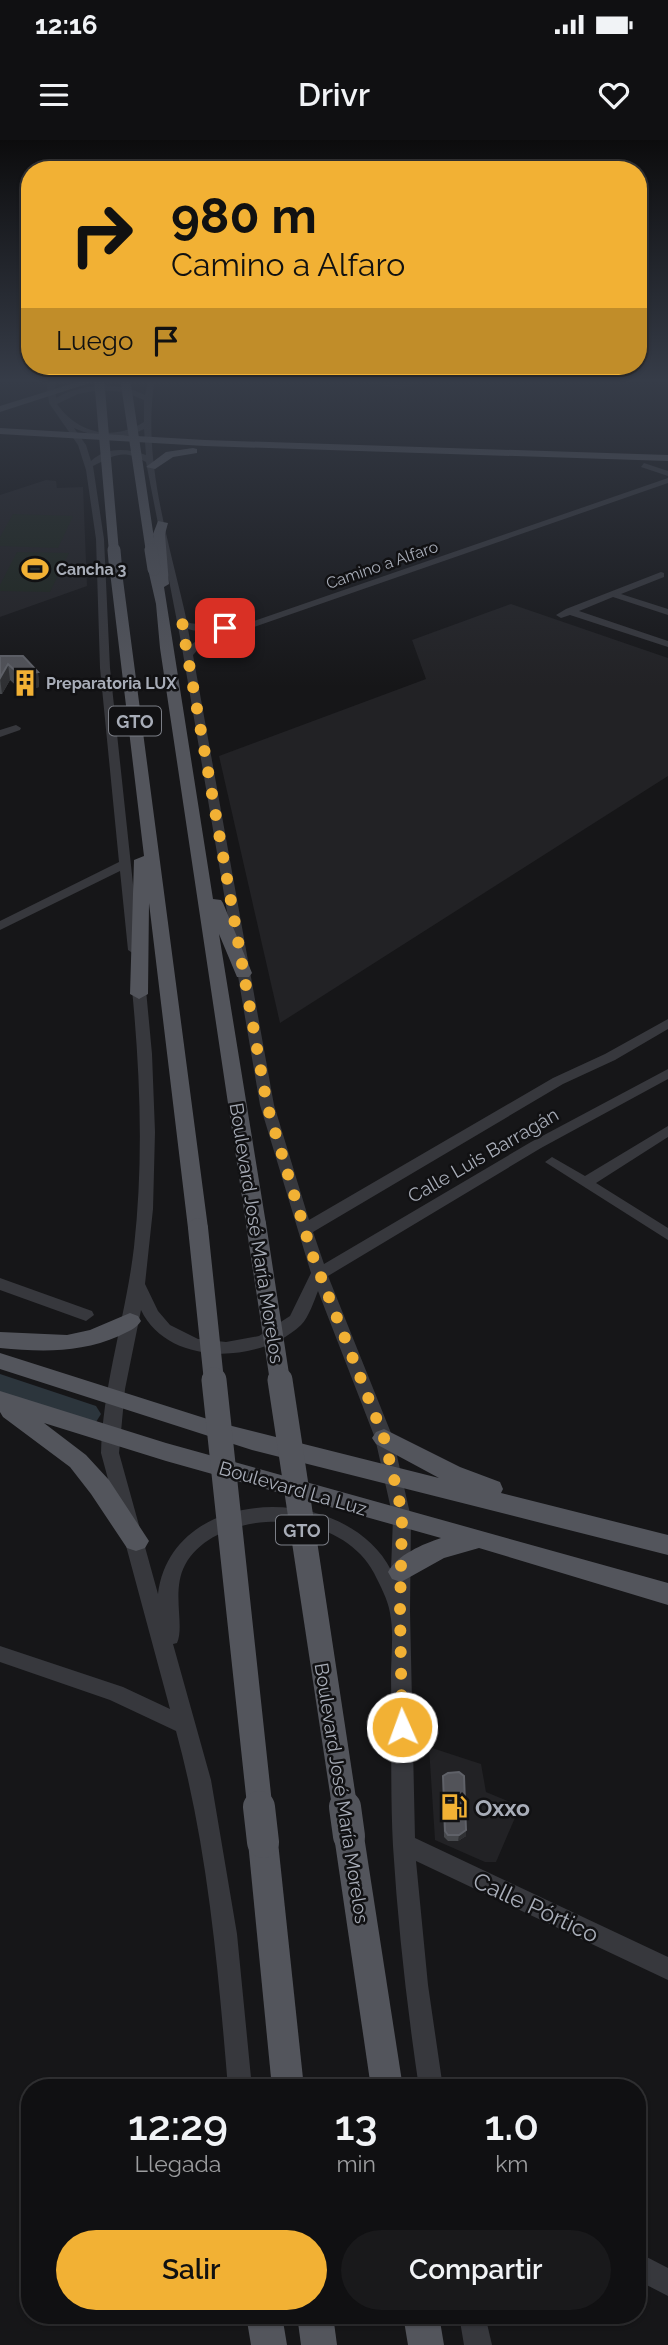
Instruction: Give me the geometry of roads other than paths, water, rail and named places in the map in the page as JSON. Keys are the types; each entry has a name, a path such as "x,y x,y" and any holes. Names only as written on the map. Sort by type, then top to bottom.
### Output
{"main road":[{"name":"GTO","path":"108,481 116,572 198,1228 287,2079"},
{"name":"Boulevard José María Morelos","path":"141,481 162,604 166,648 386,2079"},
{"path":"162,523 159,534 162,604"},
{"path":"101,565 120,603"},
{"path":"139,994 142,859 150,839"},
{"path":"201,869 243,973"},
{"path":"0,1340 50,1345 78,1343 102,1336 130,1321"},
{"name":"Boulevard La Luz","path":"0,1361 250,1441 395,1479 561,1516 668,1545"},
{"path":"0,1402 78,1461 100,1487 136,1541"},
{"name":"Boulevard La Luz","path":"0,1402 109,1436 483,1538 668,1594"},
{"path":"384,1438 451,1474 561,1516"},
{"path":"401,1572 431,1551 449,1543 483,1538"},
{"path":"264,2324 269,2345"},
{"path":"316,2324 318,2345"},
{"path":"422,2324 426,2345"}],"street":[{"path":"91,481 101,565 105,668 139,994 146,1138 144,1219 137,1284 109,1436 111,1466 136,1541 200,1780 226,1934 239,2079"},
{"path":"154,481 188,655 267,1105 319,1274 384,1438 402,1518 400,1611 404,1844 416,1985 430,2079"},
{"name":"Camino a Alfaro","path":"498,537 652,481"},
{"name":"Camino a Alfaro","path":"182,624 199,629 225,628 665,481"},
{"name":"Camino a Alfaro","path":"188,655 199,643 393,573"},
{"path":"661,578 565,613 668,644"},
{"path":"612,594 668,612"},
{"path":"0,734 16,729"},
{"path":"0,926 125,864"},
{"path":"304,1230 558,1081 610,1057 668,1023"},
{"name":"Calle Luis Barragán","path":"319,1274 568,1127 668,1073"},
{"path":"586,1182 668,1131"},
{"path":"552,1162 667,1234"},
{"path":"137,1284 151,1314 164,1329 197,1345 226,1348 264,1341 285,1329 296,1320 319,1274"},
{"path":"0,1284 86,1315"},
{"path":"176,1692 167,1612 173,1573 183,1551 228,1521 262,1514 303,1516 348,1534 369,1552 400,1611"},
{"path":"0,1654 117,1693 186,1726"},
{"name":"Calle Pórtico","path":"404,1844 668,1969"},
{"path":"646,2270 668,2283"},
{"path":"262,2324 263,2345"},
{"path":"474,2324 478,2345"}],"waterway":[{"path":"0,1384 86,1414"}],"place":[{"name":"Cancha 3","path":"35,569"},
{"name":"Preparatoria LUX","path":"25,683"},
{"name":"Oxxo","path":"454,1807"}]}
